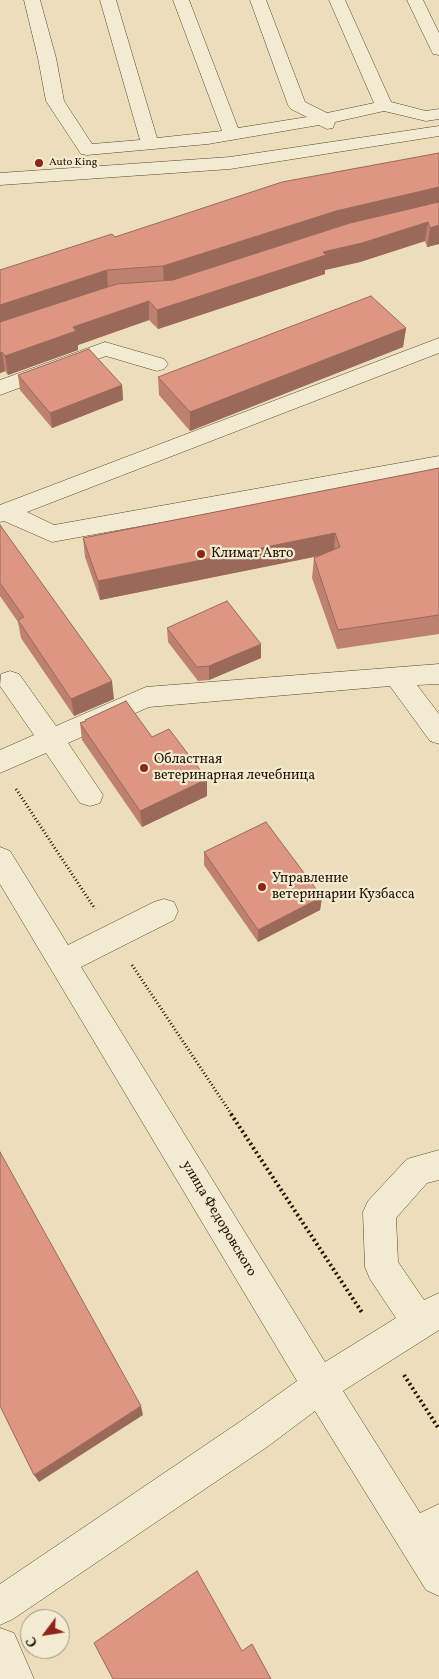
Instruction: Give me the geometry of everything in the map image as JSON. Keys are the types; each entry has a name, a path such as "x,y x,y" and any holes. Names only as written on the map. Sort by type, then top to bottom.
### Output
{"street":[{"path":"32,0 47,58 55,100 87,150 232,135 325,119 384,106 426,116 439,114"},
{"path":"108,0 150,144"},
{"path":"181,0 232,135"},
{"path":"258,0 298,105 325,119 334,147"},
{"path":"337,0 384,106"},
{"path":"415,0 439,50"},
{"path":"0,179 230,163 439,131"},
{"path":"3,513 439,346"},
{"path":"0,388 105,349 157,364"},
{"path":"3,513 52,534 439,464"},
{"path":"0,762 146,697 439,674"},
{"path":"396,676 439,734"},
{"path":"10,681 90,795"},
{"name":"улица Федоровского","path":"0,859 320,1386 427,1530 439,1577"},
{"path":"62,962 164,911"},
{"path":"0,1606 254,1434 320,1386 429,1317 382,1267 379,1212 418,1170 439,1166"},
{"path":"0,1647 15,1679"}],"path":[{"path":"16,788 439,1429"}],"building":[{"path":"439,153 439,187 336,211 163,266 107,270 0,305 0,270 112,234 115,237 282,182"},
{"path":"439,202 439,225 430,228 428,222 362,243 323,252 326,255 157,310 149,301 73,327 76,331 5,356 2,352 0,353 0,322 117,284 173,280 350,223"},
{"path":"371,296 406,328 190,412 158,377"},
{"path":"89,349 122,385 50,413 18,375"},
{"path":"439,468 439,615 338,630 314,558 340,547 335,533 98,581 83,538"},
{"path":"0,525 112,681 71,699 18,620 24,617 0,583"},
{"path":"227,601 261,644 209,666 197,667 167,628"},
{"name":"Областная ветеринарная лечебница","path":"126,701 152,737 169,729 207,779 140,811 80,723"},
{"name":"Управление ветеринарии Кузбасса","path":"266,822 322,897 258,930 204,852"},
{"path":"0,1152 141,1406 34,1475 0,1406"},
{"path":"197,1571 242,1651 252,1644 271,1679 113,1679 94,1643"}],"place":[{"name":"Auto King","path":"39,163"},
{"name":"Климат Авто","path":"201,554"},
{"name":"Областная ветеринарная лечебница","path":"144,768"},
{"name":"Управление ветеринарии Кузбасса","path":"262,887"}]}
